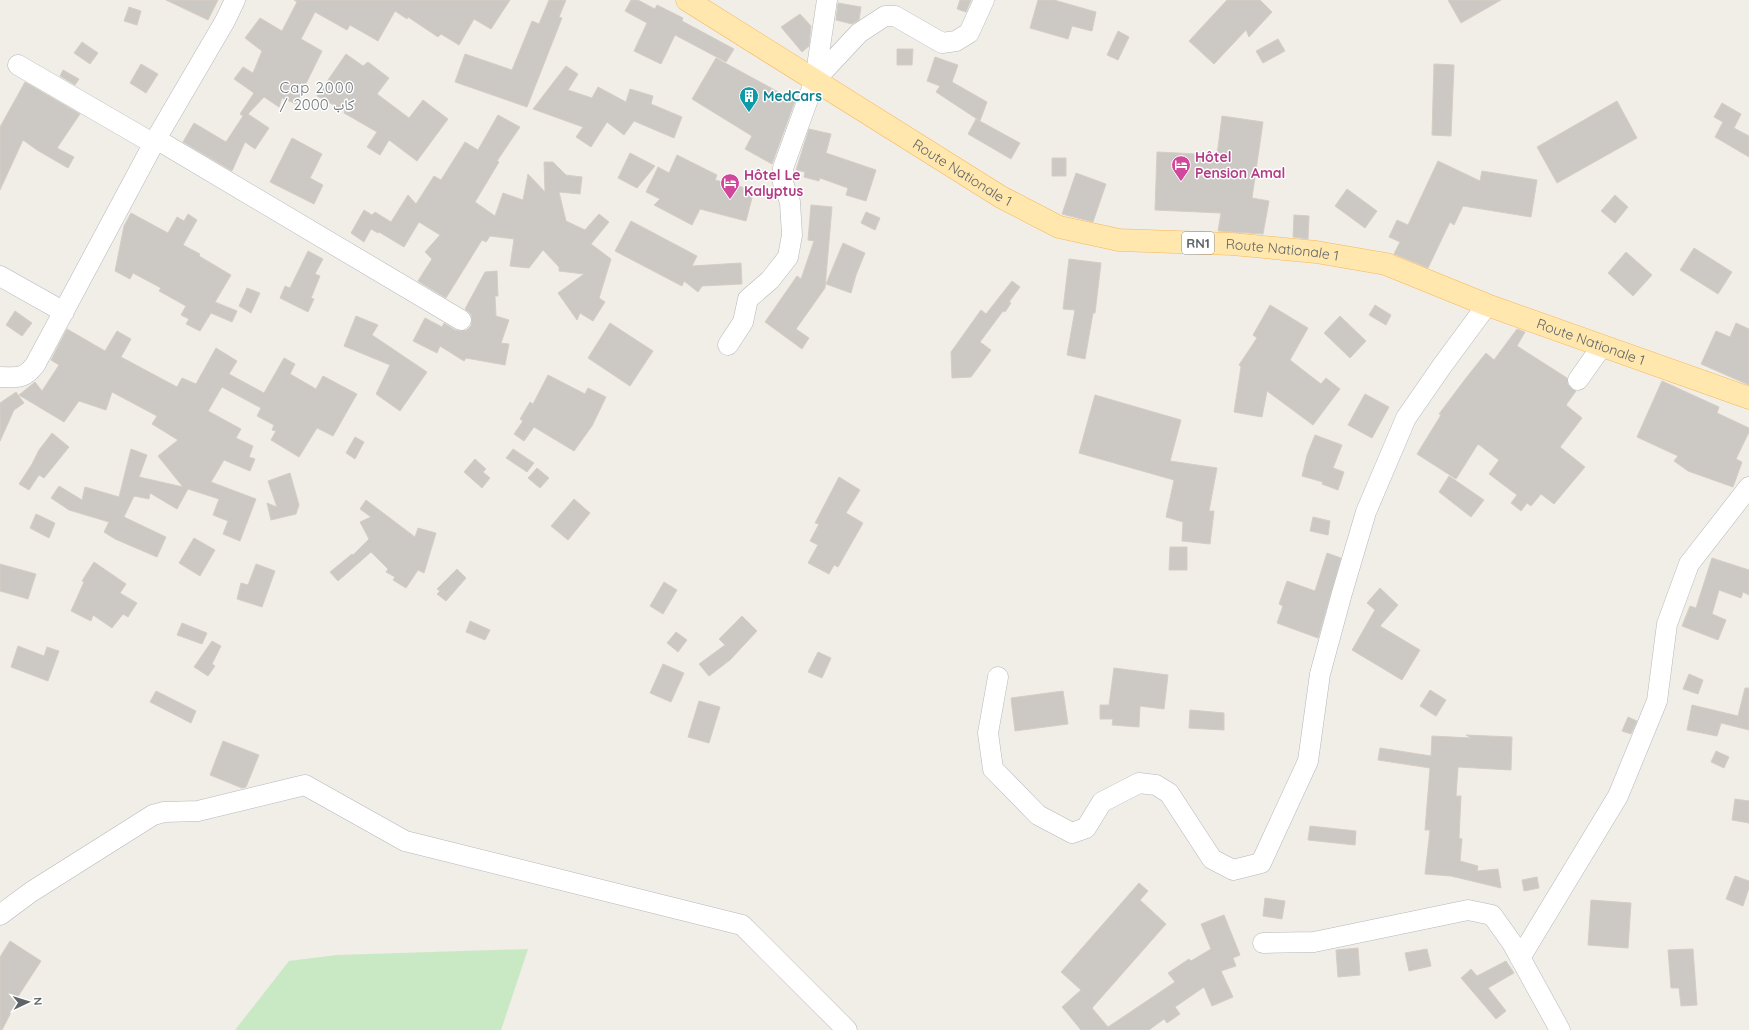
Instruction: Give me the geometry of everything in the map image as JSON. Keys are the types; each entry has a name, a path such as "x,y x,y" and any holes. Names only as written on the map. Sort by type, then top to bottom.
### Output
{"main road":[{"name":"Route Nationale 1","path":"687,0 1001,197 1059,227 1119,240 1232,244 1316,252 1386,264 1487,305 1749,398"}],"street":[{"path":"0,377 18,377 26,375 35,365 155,141 225,21 235,0"},
{"path":"728,346 743,322 748,299 770,280 788,257 792,235 790,202 783,183 783,168 815,80 827,0"},
{"path":"815,80 859,33 885,16 896,16 942,43 956,41 969,33 984,0"},
{"path":"18,66 155,141 461,320"},
{"path":"0,276 64,312"},
{"path":"998,677 988,733 993,769 1038,814 1072,833 1086,828 1102,802 1139,783 1156,784 1169,793 1212,859 1233,870 1261,863 1308,761 1320,674 1366,512 1406,418 1487,305"},
{"path":"1578,380 1602,346"},
{"path":"1520,958 1618,796 1657,701 1667,624 1689,564 1749,487"},
{"path":"0,915 31,892 153,815 164,812 198,811 305,785 405,841 742,925 848,1030"},
{"path":"1263,943 1314,942 1468,910 1492,915 1512,943 1560,1030"}],"green space":[{"path":"528,949 501,1030 235,1030 289,961 337,955"}],"building":[{"path":"166,0 218,0 208,20"},
{"path":"294,0 510,0 491,29 474,19 459,45 441,34 438,37 408,17 407,19 395,11 378,41 350,25 347,30 315,12 301,39 322,51 296,104 282,98 279,107 264,97 248,114 269,128 255,149 245,142 232,171 183,142 194,123 226,142 243,116 240,114 254,93 234,79 243,67 253,73 262,51 245,38 260,18 282,31 297,2"},
{"path":"549,0 566,0 559,17 562,18 527,107 455,82 465,54 512,70 532,21 539,24"},
{"path":"631,0 638,0 655,9 657,5 683,18 682,21 734,49 726,62 675,35 661,64 634,51 647,23 625,11"},
{"path":"960,0 971,0 966,12 957,9"},
{"path":"1038,0 1054,0 1096,12 1092,31 1072,26 1068,39 1030,28"},
{"path":"1227,0 1260,0 1272,12 1249,37 1246,30 1214,64 1189,41"},
{"path":"1448,0 1501,0 1461,23"},
{"path":"838,3 861,7 859,20 852,24 836,20"},
{"path":"129,7 141,11 137,25 124,21"},
{"path":"800,14 811,26 809,46 802,52 781,27"},
{"path":"1118,31 1129,37 1118,60 1107,55"},
{"path":"1278,39 1285,51 1263,63 1256,51"},
{"path":"82,42 98,53 90,64 74,53"},
{"path":"897,49 913,49 912,65 897,65"},
{"path":"346,54 363,66 368,62 389,78 377,94 409,118 423,100 448,119 417,161 389,140 380,155 367,147 377,132 344,113 345,111 317,96"},
{"path":"935,57 958,65 952,82 987,102 980,121 936,92 940,86 927,81"},
{"name":"MedCars","path":"716,58 795,101 772,164 745,149 752,136 692,99"},
{"path":"141,64 158,74 146,93 130,83"},
{"path":"1434,64 1454,65 1451,136 1432,135"},
{"path":"566,66 578,74 568,90 592,98 598,87 626,102 630,89 653,96 651,104 682,117 674,138 634,121 624,135 607,122 591,147 576,137 583,127 533,109"},
{"path":"63,70 79,79 75,85 60,76"},
{"path":"25,82 80,114 57,148 74,157 68,168 23,140 0,190 0,127"},
{"path":"1617,101 1637,138 1557,183 1537,147"},
{"path":"1722,103 1741,114 1734,128 1749,136 1749,157 1715,137 1723,122 1714,117"},
{"path":"498,115 520,127 497,161 499,162 475,202 495,216 503,193 523,200 528,174 545,192 544,162 553,162 566,175 582,177 580,194 559,192 566,221 585,230 599,214 609,222 591,244 611,259 599,298 605,302 593,321 580,313 577,320 558,293 584,274 559,271 559,267 543,250 529,268 510,266 514,239 490,236 486,242 482,240 446,298 418,281 432,259 425,252 440,235 419,222 404,247 371,229 364,242 351,233 364,210 372,215 375,212 391,222 408,195 416,204 434,176 441,180 465,142 478,150"},
{"path":"1222,116 1263,122 1252,198 1269,201 1263,234 1218,231 1221,213 1155,210 1157,152 1217,155"},
{"path":"976,119 1020,143 1011,159 968,134"},
{"path":"809,129 831,134 826,153 876,170 866,201 846,195 848,188 820,178 819,181 804,177 805,172 796,170"},
{"path":"292,138 322,154 310,178 323,185 314,204 270,182"},
{"path":"630,153 655,166 637,188 618,178"},
{"path":"677,155 717,175 715,180 754,190 746,221 700,209 692,225 654,205 660,199 646,192 658,167 669,173"},
{"path":"1052,158 1066,158 1066,176 1052,176"},
{"path":"1438,161 1480,181 1482,171 1537,180 1531,217 1463,206 1454,225 1450,222 1428,268 1394,254 1400,242 1389,237 1397,220 1408,225"},
{"path":"1076,173 1106,184 1093,222 1062,214"},
{"path":"1347,189 1377,211 1365,228 1335,206"},
{"path":"1615,195 1628,207 1615,223 1601,211"},
{"path":"811,205 832,207 825,288 796,329 809,338 802,349 765,322 797,276 801,279 814,241 808,240"},
{"path":"866,212 880,218 875,230 861,223"},
{"path":"131,213 168,233 177,217 184,221 188,214 197,220 183,245 200,254 199,256 231,275 215,302 237,311 232,322 211,313 200,331 186,324 189,319 181,315 186,306 159,291 161,288 133,273 130,279 115,271 124,226"},
{"path":"1294,215 1309,216 1308,239 1293,237"},
{"path":"631,221 697,256 692,266 741,263 742,284 702,286 698,292 684,281 682,286 615,251"},
{"path":"843,243 865,253 856,275 851,293 826,284"},
{"path":"1694,248 1732,272 1718,294 1680,270"},
{"path":"308,251 323,259 315,274 320,276 311,298 314,299 308,312 280,298 285,286 290,288"},
{"path":"1626,252 1652,275 1633,296 1608,273"},
{"path":"1069,259 1101,263 1095,313 1093,313 1085,359 1067,355 1075,310 1063,309"},
{"path":"497,271 498,296 495,296 496,316 509,320 501,343 509,344 505,365 466,358 464,361 440,346 437,353 413,341 425,318 442,327 444,323 455,330 467,330 471,326 472,320 471,314 465,309 485,272"},
{"path":"1012,281 1020,287 1009,302 1011,303 1005,312 1003,311 980,342 991,350 971,377 952,378 951,352 981,310 986,314"},
{"path":"247,288 260,293 251,313 239,306"},
{"path":"1270,305 1308,328 1290,360 1321,384 1326,378 1340,389 1313,425 1267,391 1262,417 1234,412 1241,367 1239,365 1257,338 1253,335"},
{"path":"1375,305 1391,315 1386,325 1369,315"},
{"path":"15,311 32,323 22,336 6,325"},
{"path":"356,316 378,325 372,335 427,372 400,411 376,394 390,365 344,346"},
{"path":"1340,316 1366,341 1350,358 1324,333"},
{"path":"610,323 653,351 630,386 588,358"},
{"path":"1736,323 1749,329 1749,385 1701,364 1716,331 1730,337"},
{"path":"67,329 105,351 117,331 131,339 121,357 177,387 182,378 196,384 216,348 237,361 229,374 264,393 284,358 295,364 290,374 316,389 323,376 357,394 333,436 317,428 299,457 271,440 276,431 272,430 274,425 257,416 261,408 222,387 208,411 241,429 236,438 253,446 249,457 255,459 250,471 224,460 211,482 256,499 240,541 223,534 228,521 213,515 219,499 188,489 177,509 150,493 149,499 134,496 124,517 166,537 157,557 115,539 104,532 109,522 69,510 51,498 59,486 82,500 85,487 119,497 131,449 147,455 139,477 183,487 158,456 178,440 152,424 157,416 112,392 106,410 79,401 64,422 19,395 35,382 42,391 59,365 51,360"},
{"path":"1517,329 1525,332 1517,346 1567,378 1568,385 1576,391 1566,405 1582,418 1560,447 1585,467 1554,504 1541,494 1531,506 1527,503 1521,511 1511,503 1517,495 1489,474 1499,460 1478,444 1456,479 1417,454 1441,415 1439,414 1486,353 1494,360"},
{"path":"548,375 585,394 588,388 606,397 592,426 574,451 534,427 524,441 514,434 523,421 520,419 530,402 533,404"},
{"path":"1662,381 1719,407 1717,413 1749,428 1749,432 1736,459 1742,462 1733,487 1688,471 1674,461 1678,456 1637,437"},
{"path":"16,392 24,403 14,410 0,441 0,403"},
{"path":"1365,394 1389,407 1372,438 1348,425"},
{"path":"1095,395 1181,420 1170,461 1217,468 1209,511 1214,511 1210,544 1182,541 1183,522 1166,517 1174,480 1079,453"},
{"path":"52,433 69,447 44,478 39,475 29,490 19,484 39,450"},
{"path":"1315,435 1342,445 1333,468 1344,472 1338,490 1322,484 1323,482 1302,476 1307,455"},
{"path":"355,437 364,442 355,459 346,453"},
{"path":"513,449 534,463 527,472 506,458"},
{"path":"475,459 486,469 483,472 490,478 482,488 464,472"},
{"path":"537,468 549,478 540,488 528,478"},
{"path":"290,473 299,505 296,514 271,520 267,503 277,507 268,481"},
{"path":"1449,476 1484,500 1471,517 1439,492"},
{"path":"839,477 860,490 846,513 863,523 838,567 834,565 829,574 808,563 818,545 810,541 819,524 815,523"},
{"path":"574,499 590,513 568,540 551,526"},
{"path":"366,500 415,537 418,528 436,533 424,573 418,570 406,588 393,580 395,577 386,572 388,569 371,552 338,581 330,572 352,554 353,555 369,539 360,522 371,517 360,509"},
{"path":"36,514 55,523 49,538 30,528"},
{"path":"1313,517 1330,521 1328,535 1310,531"},
{"path":"194,538 215,550 200,576 179,563"},
{"path":"1170,547 1187,547 1187,570 1169,570"},
{"path":"1327,553 1341,558 1318,638 1277,623 1283,606 1279,604 1287,581 1315,591"},
{"path":"1712,558 1749,570 1749,595 1743,592 1741,598 1719,590 1712,614 1726,620 1718,640 1682,626 1690,606 1696,608"},
{"path":"94,562 126,584 120,593 137,603 128,617 123,614 112,628 93,615 91,621 71,611 84,582 82,581"},
{"path":"0,564 36,574 28,599 0,591"},
{"path":"256,564 275,571 262,607 237,599 241,583 248,585"},
{"path":"457,569 466,578 446,601 437,594 440,591 437,589"},
{"path":"664,582 677,590 663,614 650,606"},
{"path":"1380,588 1398,605 1380,626 1420,650 1402,680 1352,650 1375,610 1367,603"},
{"path":"742,616 757,631 730,660 709,676 699,664 725,645 719,639"},
{"path":"470,621 490,630 485,640 466,632"},
{"path":"182,623 207,633 202,644 177,635"},
{"path":"676,632 687,640 678,652 667,643"},
{"path":"212,641 221,646 212,664 215,666 208,676 194,667"},
{"path":"18,646 44,656 47,647 59,651 48,681 11,667"},
{"path":"818,652 831,658 822,678 808,672"},
{"path":"663,664 684,673 671,702 650,693"},
{"path":"1114,668 1168,675 1164,709 1140,706 1139,727 1112,725 1113,719 1100,719 1100,705 1109,705"},
{"path":"1689,674 1703,680 1698,694 1683,689"},
{"path":"1745,688 1749,688 1749,730 1721,723 1717,736 1687,730 1692,705 1738,716"},
{"path":"1430,690 1446,700 1436,716 1420,706"},
{"path":"156,691 196,711 191,723 150,702"},
{"path":"1063,691 1068,724 1015,731 1011,698"},
{"path":"699,701 720,707 709,743 688,737"},
{"path":"1190,710 1224,713 1224,730 1189,728"},
{"path":"1628,717 1637,721 1631,734 1622,731"},
{"path":"1466,735 1512,737 1511,770 1458,767 1456,796 1461,796 1459,838 1462,839 1460,861 1478,866 1477,871 1498,869 1501,888 1451,876 1425,874 1430,830 1425,830 1430,768 1378,760 1380,748 1431,756 1432,736 1471,738"},
{"path":"223,741 259,755 246,787 242,788 210,775"},
{"path":"1716,751 1729,757 1724,768 1711,762"},
{"path":"1735,799 1749,801 1749,823 1732,820"},
{"path":"1310,826 1356,831 1355,845 1308,840"},
{"path":"1735,876 1749,881 1749,888 1743,906 1726,899"},
{"path":"1537,877 1539,888 1524,891 1522,880"},
{"path":"1139,883 1148,891 1140,900 1166,924 1092,1008 1108,1027 1175,982 1168,973 1189,959 1191,961 1211,949 1201,924 1224,915 1240,955 1233,958 1236,966 1221,971 1233,997 1212,1006 1204,987 1175,1007 1180,1014 1167,1023 1164,1019 1149,1030 1081,1030 1062,1007 1081,990 1061,972"},
{"path":"1265,898 1285,901 1282,919 1263,916"},
{"path":"1591,900 1631,903 1628,948 1588,945"},
{"path":"10,941 41,961 17,998 18,999 2,1030 0,1030 0,957"},
{"path":"1358,948 1360,975 1338,977 1336,950"},
{"path":"1427,949 1431,966 1409,971 1405,953"},
{"path":"1693,949 1697,1005 1681,1006 1679,988 1671,988 1668,950"},
{"path":"1506,961 1514,973 1488,988 1506,1011 1496,1019 1461,978 1471,969 1477,976"}],"place":[{"name":"MedCars","path":"749,113"},
{"name":"Hôtel Pension Amal","path":"1181,182"},
{"name":"Hôtel Le Kalyptus","path":"730,200"}],"district":[{"name":"Cap 2000 / كاب 2000","path":"317,96"}]}
